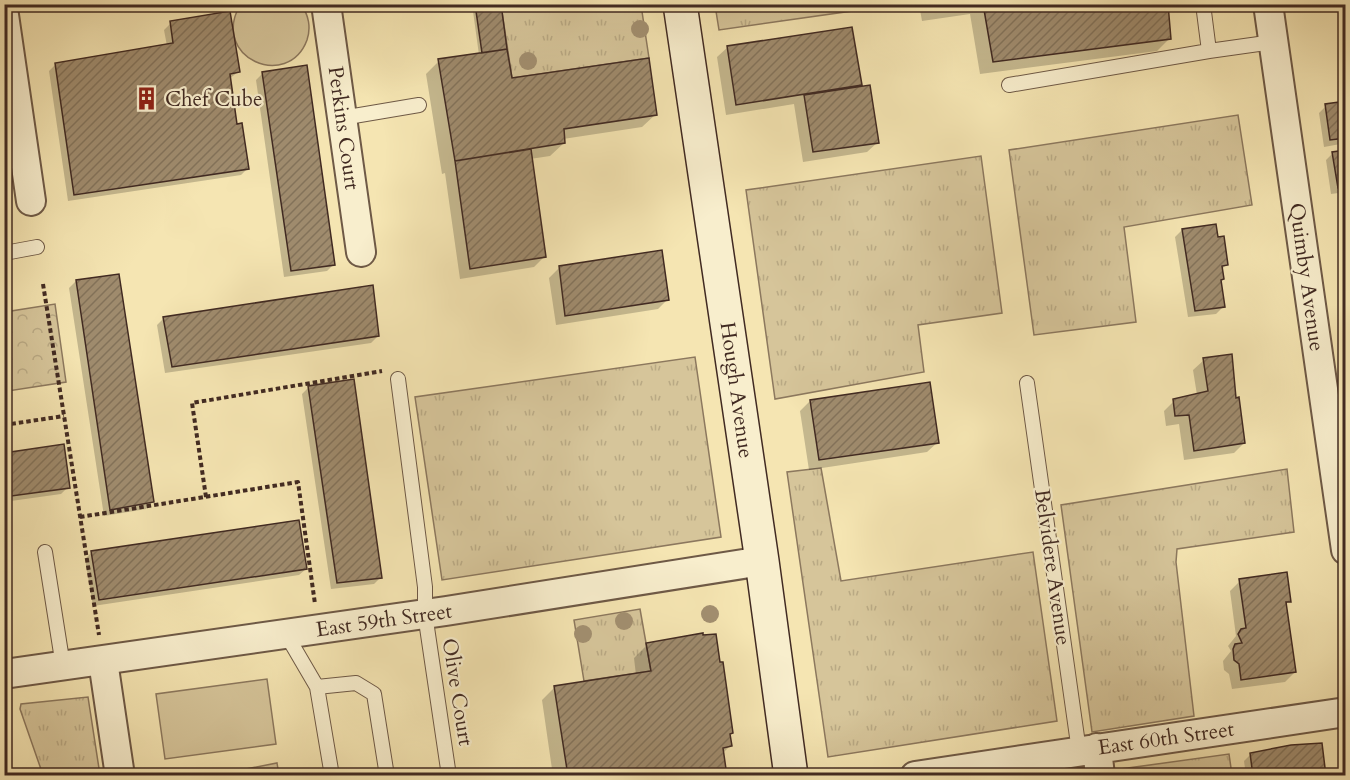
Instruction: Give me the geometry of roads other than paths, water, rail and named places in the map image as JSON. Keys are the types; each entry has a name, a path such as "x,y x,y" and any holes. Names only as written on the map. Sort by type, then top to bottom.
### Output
{"street":[{"name":"Perkins Court","path":"326,4 361,252"},
{"name":"Hough Avenue","path":"680,4 762,561 791,776"},
{"name":"Quimby Avenue","path":"1268,4 1346,550"},
{"path":"4,15 31,201"},
{"name":"East 59th Street","path":"4,674 63,666 101,648 286,634 762,561"},
{"path":"101,648 120,776"},
{"name":"East 60th Street","path":"915,776 1092,758 1346,712"}],"lane":[{"path":"1203,4 1209,51"},
{"path":"1009,85 1273,42"},
{"path":"342,118 418,105"},
{"path":"4,249 10,252 37,247"},
{"name":"Olive Court","path":"398,379 425,587 425,614 449,776"},
{"name":"Belvidere Avenue","path":"1027,383 1092,758"},
{"path":"45,552 63,666"},
{"path":"286,634 317,687 332,776"},
{"path":"317,687 356,683 374,694 387,776"}],"place":[{"name":"Chef Cube","path":"147,99"}]}
